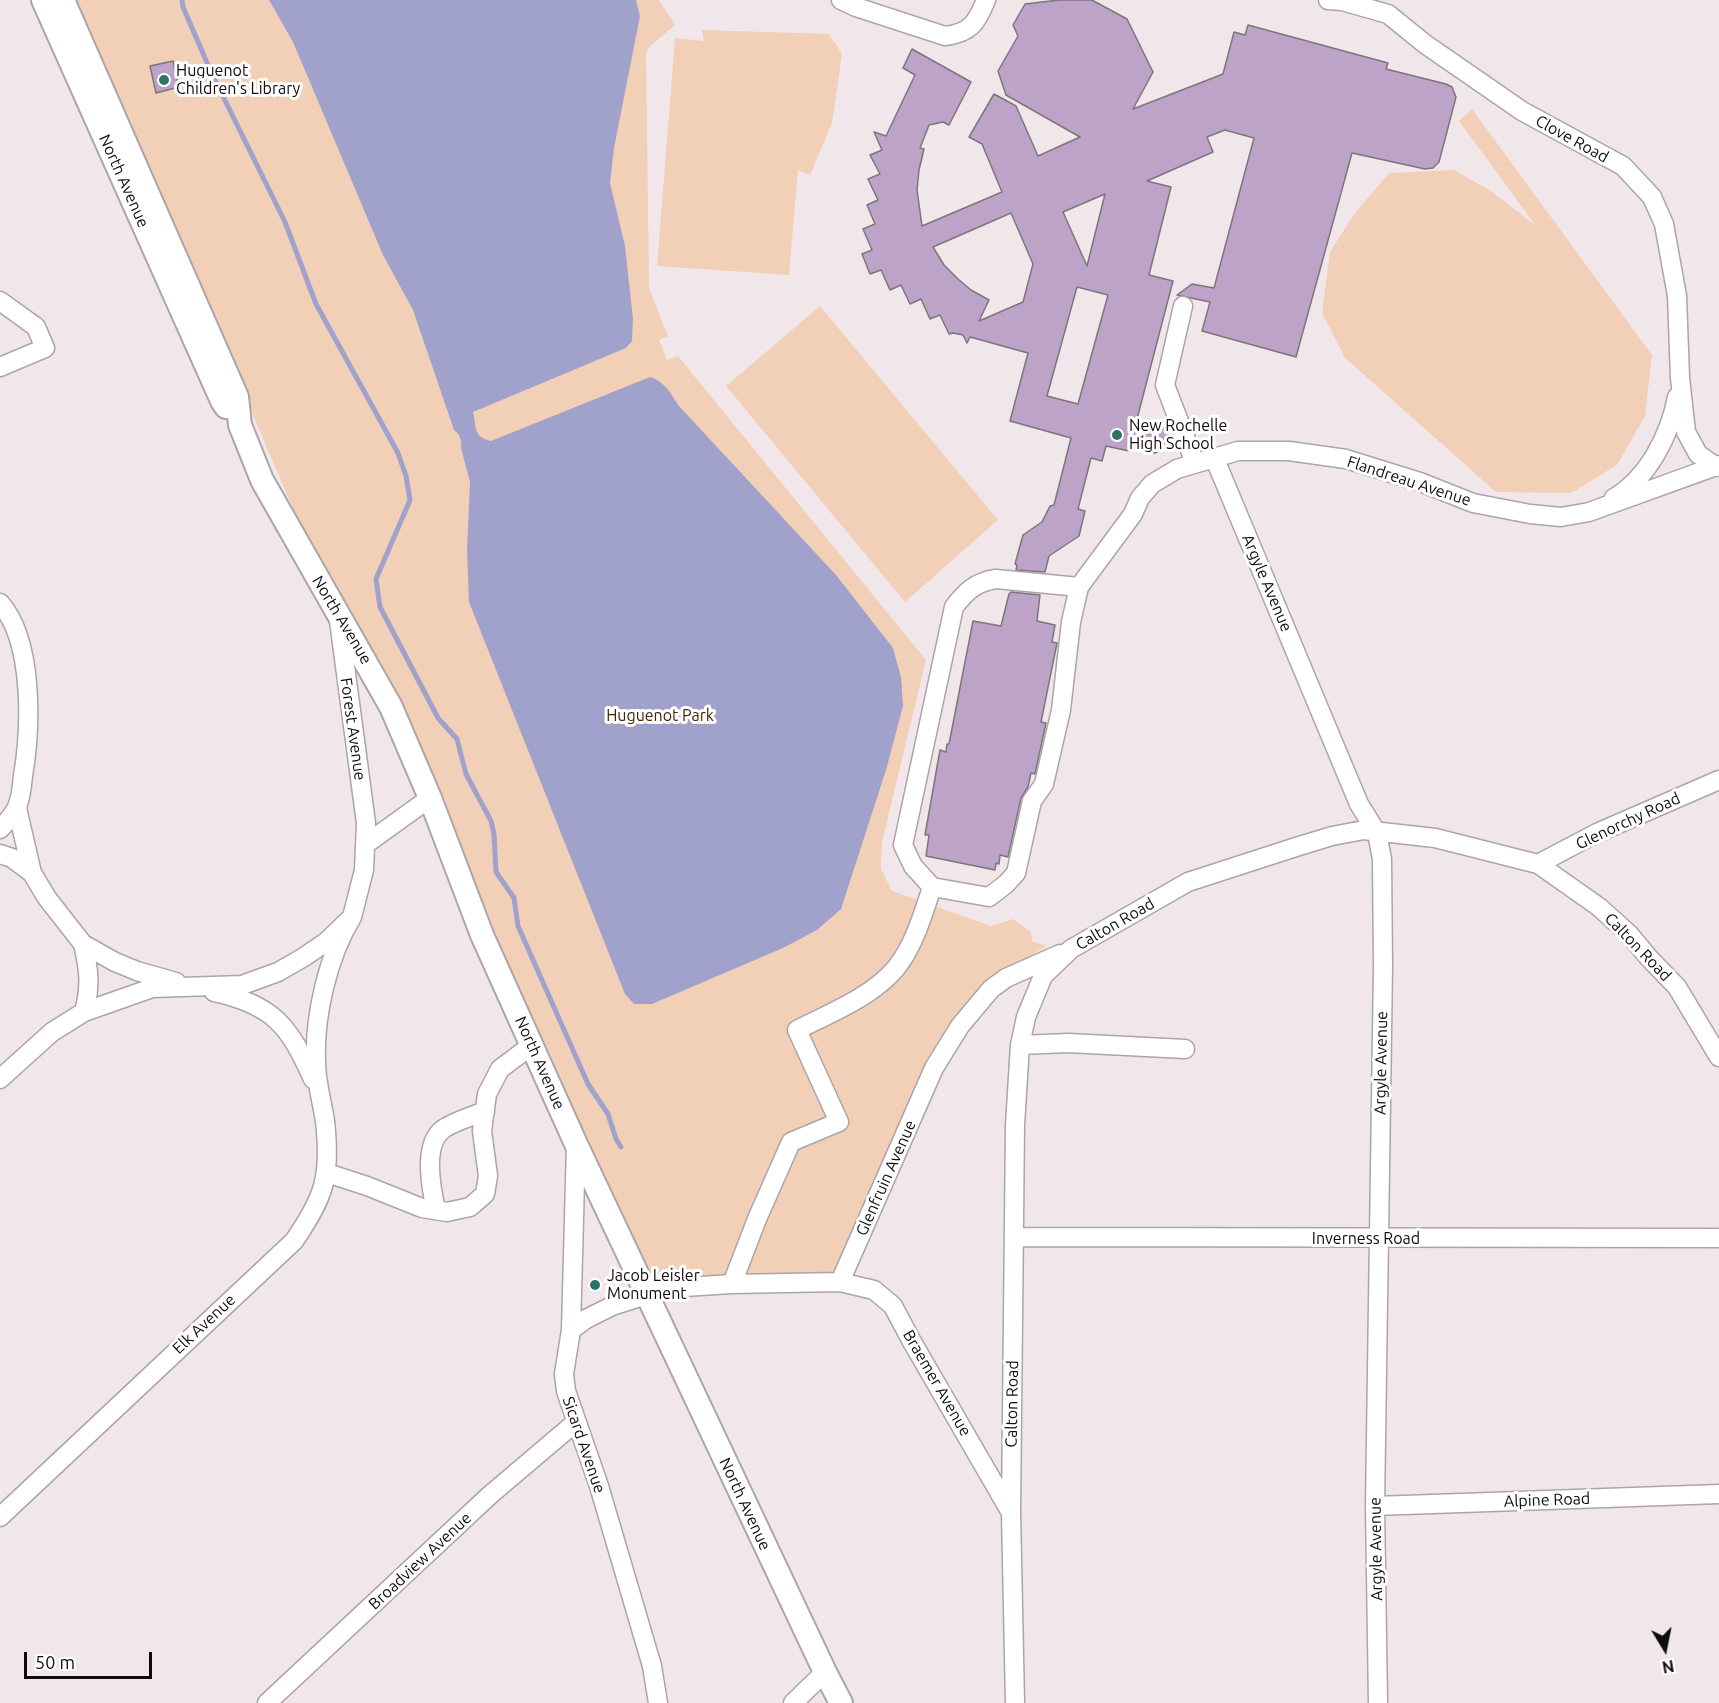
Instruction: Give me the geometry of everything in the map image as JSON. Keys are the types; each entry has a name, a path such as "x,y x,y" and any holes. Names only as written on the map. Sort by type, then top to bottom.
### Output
{"main road":[{"name":"North Avenue","path":"43,0 222,401 240,424"},
{"name":"North Avenue","path":"63,0 237,397 240,424 262,480 392,706 482,935 576,1144 825,1672 842,1703"}],"street":[{"path":"852,2 945,36 959,35 971,27 986,0"},
{"name":"Clove Road","path":"1328,0 1342,1 1388,14 1425,44 1521,111 1623,166 1652,197 1664,224 1675,287 1680,378 1686,432 1698,454 1718,466"},
{"path":"0,301 36,327 45,348 0,367"},
{"path":"1183,306 1165,385 1195,463"},
{"name":"Clove Road","path":"1589,512 1624,492 1639,477 1666,436 1674,414 1680,378"},
{"name":"Flandreau Avenue","path":"1079,587 1133,514 1140,498 1152,484 1177,469 1238,451 1289,451 1346,459 1420,482 1473,503 1530,514 1561,517 1589,512 1718,466"},
{"name":"Argyle Avenue","path":"1214,457 1359,804 1377,833 1382,859 1383,966 1375,1506 1378,1703"},
{"path":"996,579 1079,587 1071,622 1061,710 1044,784 1032,801 1016,873 989,897 932,887 913,866 903,845 954,607 972,587 983,581 996,579"},
{"path":"0,603 18,637 28,699 28,744 17,808 32,873 46,898 82,944 89,969 90,991 84,1012"},
{"name":"Forest Avenue","path":"338,614 366,822 364,870 352,917"},
{"name":"Glenorchy Road","path":"1538,864 1597,833 1719,780"},
{"path":"366,844 430,798"},
{"path":"0,829 17,808"},
{"name":"Calton Road","path":"1015,1703 1011,1512 1015,1125 1020,1045 1026,1017 1043,976 1071,949 1188,882 1332,836 1364,830 1435,838 1538,864 1599,907 1629,934 1677,987 1717,1050 1719,1057"},
{"path":"0,854 12,858 32,873"},
{"path":"732,1284 757,1219 791,1142 839,1122 797,1030 865,995 896,968 918,930 932,887"},
{"path":"0,1079 52,1032 84,1012 152,988 242,985 278,972 326,942 352,917"},
{"name":"Elk Avenue","path":"0,1517 294,1241 311,1217 321,1195 327,1173 325,1120 319,1092 315,1038 327,978 341,934 352,917"},
{"path":"82,944 137,971 192,987"},
{"name":"Glenfruin Avenue","path":"840,1282 934,1068 960,1026 991,989 1006,978 1071,949"},
{"name":"Elk Avenue","path":"192,987 236,996 265,1011 282,1024 298,1045 319,1092"},
{"path":"1020,1045 1068,1043 1185,1048"},
{"path":"327,1173 422,1208 447,1212 470,1207 485,1194 488,1176 482,1131 487,1094 500,1069 532,1044"},
{"path":"436,1210 432,1192 432,1143 443,1129 485,1111"},
{"name":"Sicard Avenue","path":"576,1144 571,1330 564,1374 566,1391 599,1486 652,1666 658,1703"},
{"name":"Inverness Road","path":"1014,1238 1719,1238"},
{"path":"571,1330 586,1319 612,1306 668,1288 840,1282"},
{"name":"Braemer Avenue","path":"840,1282 874,1290 893,1306 910,1340 1011,1512"},
{"name":"Broadview Avenue","path":"267,1703 490,1494 576,1422"},
{"name":"Alpine Road","path":"1375,1506 1719,1494"},
{"path":"793,1703 825,1672"}],"green space":[{"name":"Huguenot Park","path":"76,0 659,0 675,25 649,47 646,55 649,282 650,291 668,336 659,340 667,360 678,356 926,660 882,842 881,869 892,891 991,926 1013,919 1031,932 1032,941 1046,946 1004,973 940,1043 836,1276 650,1281 491,926 294,511"},
{"path":"702,30 829,34 842,54 832,123 810,175 798,170 789,275 657,266 675,38 704,41"},
{"path":"1472,109 1652,355 1645,416 1617,465 1571,493 1496,492 1345,358 1322,313 1330,252 1355,213 1389,173 1454,170 1491,191 1536,226 1459,121"},
{"path":"820,306 998,520 905,602 726,386"}],"water":[{"path":"269,0 636,0 640,16 614,148 610,183 625,246 633,319 632,341 626,348 473,412 478,434 491,441 650,377 655,379 667,388 678,405 836,575 893,648 901,677 903,706 886,770 841,909 817,930 783,948 652,1004 634,1004 625,994 469,602 467,550 470,482 460,438 454,430 413,310 383,255 293,42"}],"building":[{"name":"New Rochelle High School","path":"1059,0 1092,0 1127,19 1153,72 1133,109 1223,74 1234,32 1245,35 1248,25 1388,63 1386,69 1452,87 1456,97 1439,162 1433,168 1425,169 1352,153 1296,357 1202,331 1210,302 1177,295 1192,284 1214,288 1254,138 1225,130 1207,137 1213,152 1147,181 1171,187 1149,275 1173,281 1137,419 1161,426 1168,433 1168,440 1166,446 1155,453 1130,447 1129,451 1106,446 1102,461 1091,458 1078,509 1085,511 1079,536 1049,556 1045,572 1016,570 1017,565 1015,564 1023,535 1042,522 1050,506 1054,505 1071,438 1010,421 1028,353 970,337 967,343 963,335 949,334 940,315 930,319 921,299 910,304 901,285 890,290 881,270 870,274 862,254 872,250 863,229 875,224 867,205 878,200 868,179 880,174 870,155 882,150 874,132 886,136 915,75 903,68 912,49 971,82 949,125 943,122 929,125 920,148 924,149 917,190 922,226 1002,192 982,144 969,137 994,94 1016,106 1038,156 1080,137 1006,95 998,71 1018,36 1013,25 1025,4","holes":["1105,194 1087,266 1063,212","1011,213 1033,264 1023,302 979,321 989,300 971,290 958,279 944,265 933,247","1077,287 1108,295 1078,404 1047,396"]},
{"name":"Huguenot Children's Library","path":"173,61 179,87 156,93 150,66"},
{"path":"1011,592 1040,595 1037,621 1055,625 1052,642 1057,643 1041,722 1046,723 1035,774 1031,773 1028,787 1021,798 1008,857 1000,855 999,864 996,863 995,870 926,856 929,835 925,835 940,750 946,752 947,744 949,744 973,621 1001,626"}],"waterway":[{"path":"182,0 211,72 285,222 316,304 398,453 406,476 410,500 376,579 380,607 438,718 457,739 466,774 491,821 496,872 514,898 518,926 588,1084 608,1114 621,1147"}],"place":[{"name":"Huguenot Children's Library","path":"164,80"},
{"name":"New Rochelle High School","path":"1117,435"},
{"name":"Jacob Leisler Monument","path":"595,1285"}]}
